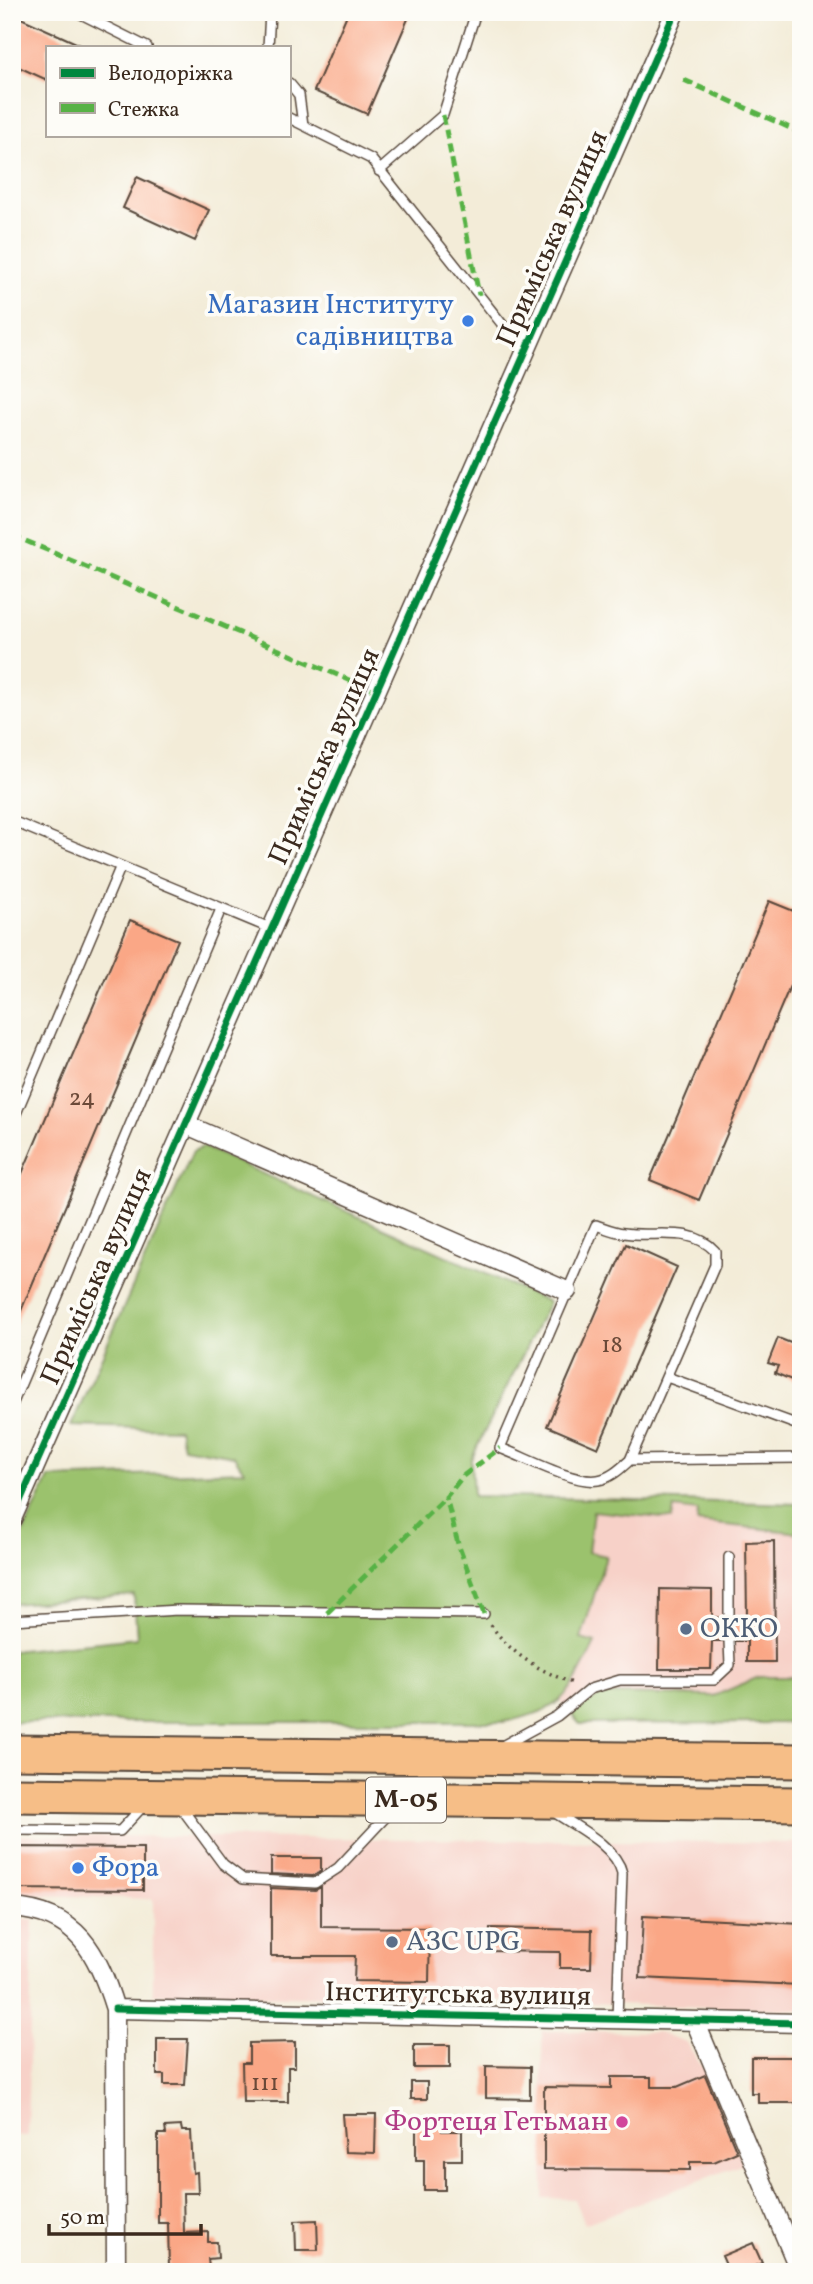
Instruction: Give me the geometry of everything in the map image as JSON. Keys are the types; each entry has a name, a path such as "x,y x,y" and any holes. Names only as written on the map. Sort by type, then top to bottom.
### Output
{"highway":[{"name":"М-05","path":"12,1752 801,1761"},
{"name":"М-05","path":"12,1795 801,1804"}],"street":[{"name":"Приміська вулиця","path":"12,1519 18,1492 187,1125 675,12"},
{"path":"187,1125 567,1291"},
{"path":"12,1908 51,1915 76,1931 93,1951 115,2009 117,2272"},
{"name":"Інститутська вулиця","path":"115,2009 801,2023"},
{"path":"695,2021 800,2272"}],"lane":[{"path":"77,12 145,46"},
{"path":"268,46 270,12"},
{"path":"380,171 443,114 476,12"},
{"path":"290,84 299,95 303,125"},
{"path":"290,118 371,159 526,354"},
{"path":"12,821 272,929"},
{"path":"12,1123 120,868"},
{"path":"12,1405 221,909"},
{"path":"596,1225 622,1233 692,1235 706,1240 715,1251 715,1265 667,1377 631,1460 614,1474 599,1480 580,1479 500,1448 596,1225"},
{"path":"667,1377 801,1426"},
{"path":"631,1460 801,1458"},
{"path":"729,1557 729,1618"},
{"path":"12,1620 178,1610 484,1614"},
{"path":"479,1758 557,1716 590,1689 621,1680 714,1680 724,1674 730,1665 729,1641"},
{"path":"12,1830 120,1831 162,1796 223,1864 243,1879 315,1883 338,1868 403,1800"},
{"path":"538,1800 612,1853 620,1863 622,1873 617,2020"}],"path":[{"path":"484,1614 498,1635 540,1671 590,1689"}],"shaded area":[{"path":"580,1498 801,1504 801,1723 580,1724 561,1703 573,1672"},
{"path":"12,1835 801,1843 801,2010 437,1998 153,1994 153,1899 12,1894"},
{"path":"12,1919 33,1919 27,2136 12,2135"},
{"path":"542,2031 657,2032 686,2042 704,2070 743,2164 584,2224 574,2199 543,2198"}],"green space":[{"path":"203,1147 549,1302 471,1459 473,1496 801,1504 801,1533 697,1522 698,1511 674,1508 672,1519 593,1511 588,1552 606,1556 581,1639 595,1643 578,1676 562,1698 539,1712 503,1722 12,1722 12,1651 137,1638 134,1595 12,1604 12,1557 49,1478 244,1471 234,1456 183,1447 179,1429 71,1426 193,1151"},
{"path":"759,1677 801,1677 801,1723 580,1724 571,1714 597,1697 608,1694 714,1696"}],"building":[{"path":"348,12 411,12 367,114 314,91"},
{"path":"12,14 83,46 46,46 46,80 12,64"},
{"path":"137,177 209,210 195,241 123,208"},
{"path":"769,901 801,914 801,960 699,1200 650,1180"},
{"path":"130,920 178,940 12,1332 12,1197"},
{"path":"626,1244 677,1267 598,1448 547,1426"},
{"path":"778,1338 801,1347 801,1384 775,1373 778,1366 768,1363"},
{"path":"774,1541 775,1662 747,1662 747,1641 736,1641 728,1634 722,1641 712,1641 711,1669 659,1669 660,1589 712,1590 712,1617 722,1618 725,1624 732,1624 736,1618 747,1618 746,1542"},
{"name":"Фора","path":"12,1847 143,1848 143,1890 12,1889"},
{"path":"271,1858 321,1858 321,1871 313,1876 271,1874"},
{"path":"321,1887 321,1927 430,1928 429,1982 354,1981 355,1956 271,1956 271,1888 315,1890"},
{"path":"643,1916 801,1924 801,1985 640,1978"},
{"path":"490,1928 592,1930 591,1968 560,1968 560,1952 489,1951"},
{"path":"157,2039 188,2039 185,2085 164,2085 164,2075 157,2075"},
{"path":"295,2042 295,2067 288,2067 288,2102 243,2102 242,2063 249,2063 249,2043"},
{"path":"414,2045 450,2045 450,2068 414,2068"},
{"path":"751,2057 801,2057 801,2103 758,2103 758,2093 751,2093"},
{"path":"486,2066 530,2067 530,2099 486,2098"},
{"name":"Фортеця Гетьман","path":"705,2075 737,2152 714,2162 690,2162 690,2170 544,2169 544,2087 611,2088 611,2077 651,2077 651,2087 677,2087"},
{"path":"411,2082 427,2082 427,2099 411,2099"},
{"path":"342,2114 376,2114 375,2153 345,2152"},
{"path":"416,2121 442,2121 442,2131 462,2131 462,2160 445,2160 445,2190 424,2190 424,2160 416,2160"},
{"path":"181,2126 182,2131 191,2131 193,2173 197,2172 198,2193 183,2193 184,2233 208,2232 208,2242 217,2242 218,2258 208,2259 209,2268 169,2269 168,2223 158,2223 158,2134 166,2134 165,2127"},
{"path":"317,2220 318,2250 296,2250 295,2221"},
{"path":"753,2243 762,2263 740,2272 729,2272 722,2256"}],"marked path":[{"path":"684,80 801,133"},
{"path":"443,115 479,295"},
{"path":"12,535 377,692"},
{"path":"484,1614 458,1544 446,1497 463,1476 500,1448"},
{"path":"327,1613 446,1497"}],"cycle path":[{"path":"12,1519 675,12"},
{"path":"115,2009 801,2023"}],"place":[{"name":"Магазин Інституту садівництва","path":"468,321"},
{"name":"ОККО","path":"686,1629"},
{"name":"Фора","path":"78,1868"},
{"name":"АЗС UPG","path":"392,1942"},
{"name":"Фортеця Гетьман","path":"622,2122"}]}
